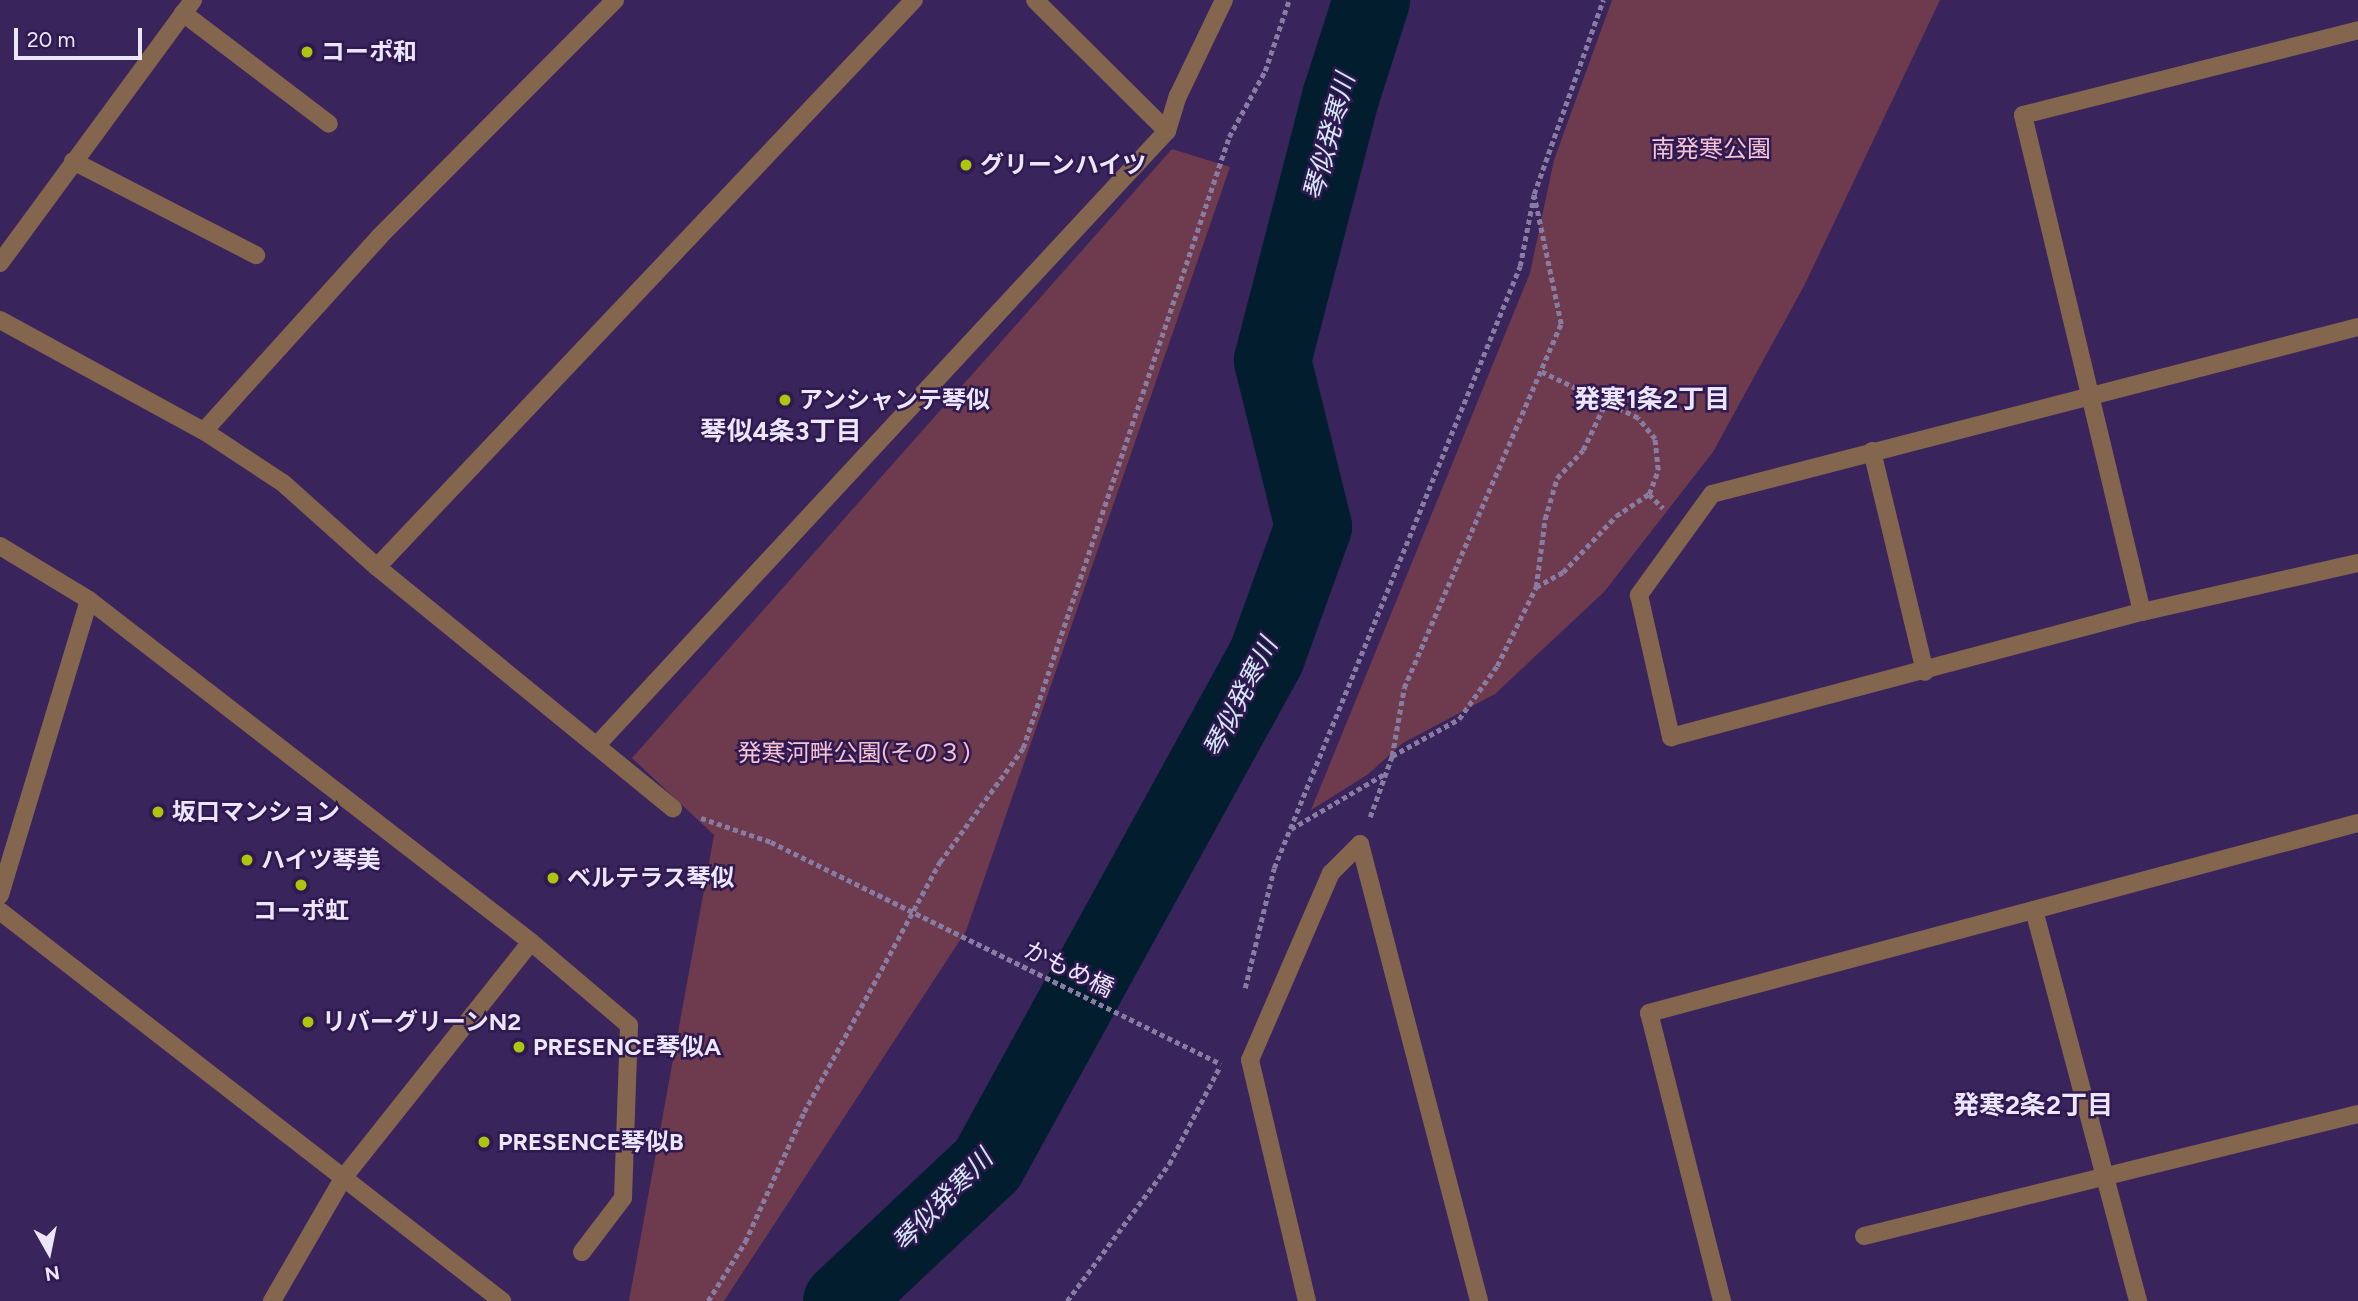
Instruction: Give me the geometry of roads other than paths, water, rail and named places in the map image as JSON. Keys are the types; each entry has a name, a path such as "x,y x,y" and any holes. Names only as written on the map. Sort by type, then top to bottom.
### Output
{"street":[{"path":"204,431 380,236 615,0"},
{"path":"377,567 914,0"},
{"path":"1035,0 1167,131"},
{"path":"597,745 1167,131 1178,96 1224,0"},
{"path":"0,263 72,161 188,7 329,124"},
{"path":"2142,612 2023,115 2358,30"},
{"path":"72,161 256,255"},
{"path":"0,320 204,431 283,483 377,567 673,808"},
{"path":"2358,327 2089,394 1712,495 1639,595 1671,737 1925,672 2142,612 2358,563"},
{"path":"1872,451 1925,672"},
{"path":"0,547 89,600 531,942 629,1025 623,1198 582,1252"},
{"path":"0,895 89,600"},
{"path":"1722,1301 1649,1013 2358,823"},
{"path":"1307,1301 1250,1060 1331,873 1360,844 1479,1301"},
{"path":"2034,910 2138,1301"},
{"path":"0,911 502,1301"},
{"path":"272,1301 345,1177 531,942"},
{"path":"1864,1236 2358,1114"}],"waterway":[{"name":"琴似発寒川","path":"841,1301 987,1164 1266,656 1313,526 1272,360 1341,94 1371,0"}],"place":[{"name":"コーポ和","path":"307,52"},
{"name":"グリーンハイツ","path":"966,165"},
{"name":"アンシャンテ琴似","path":"785,400"},
{"name":"坂口マンション","path":"158,812"},
{"name":"ハイツ琴美","path":"247,860"},
{"name":"ベルテラス琴似","path":"553,878"},
{"name":"コーポ虹","path":"301,885"},
{"name":"リバーグリーンN2","path":"308,1022"},
{"name":"PRESENCE琴似A","path":"519,1047"},
{"name":"PRESENCE琴似B","path":"484,1142"}],"district":[{"name":"発寒1条2丁目","path":"1652,400"},
{"name":"琴似4条3丁目","path":"781,432"},
{"name":"発寒2条2丁目","path":"2033,1106"}],"park label":[{"name":"南発寒公園","path":"1711,149"},
{"name":"発寒河畔公園(その３)","path":"854,753"}]}
